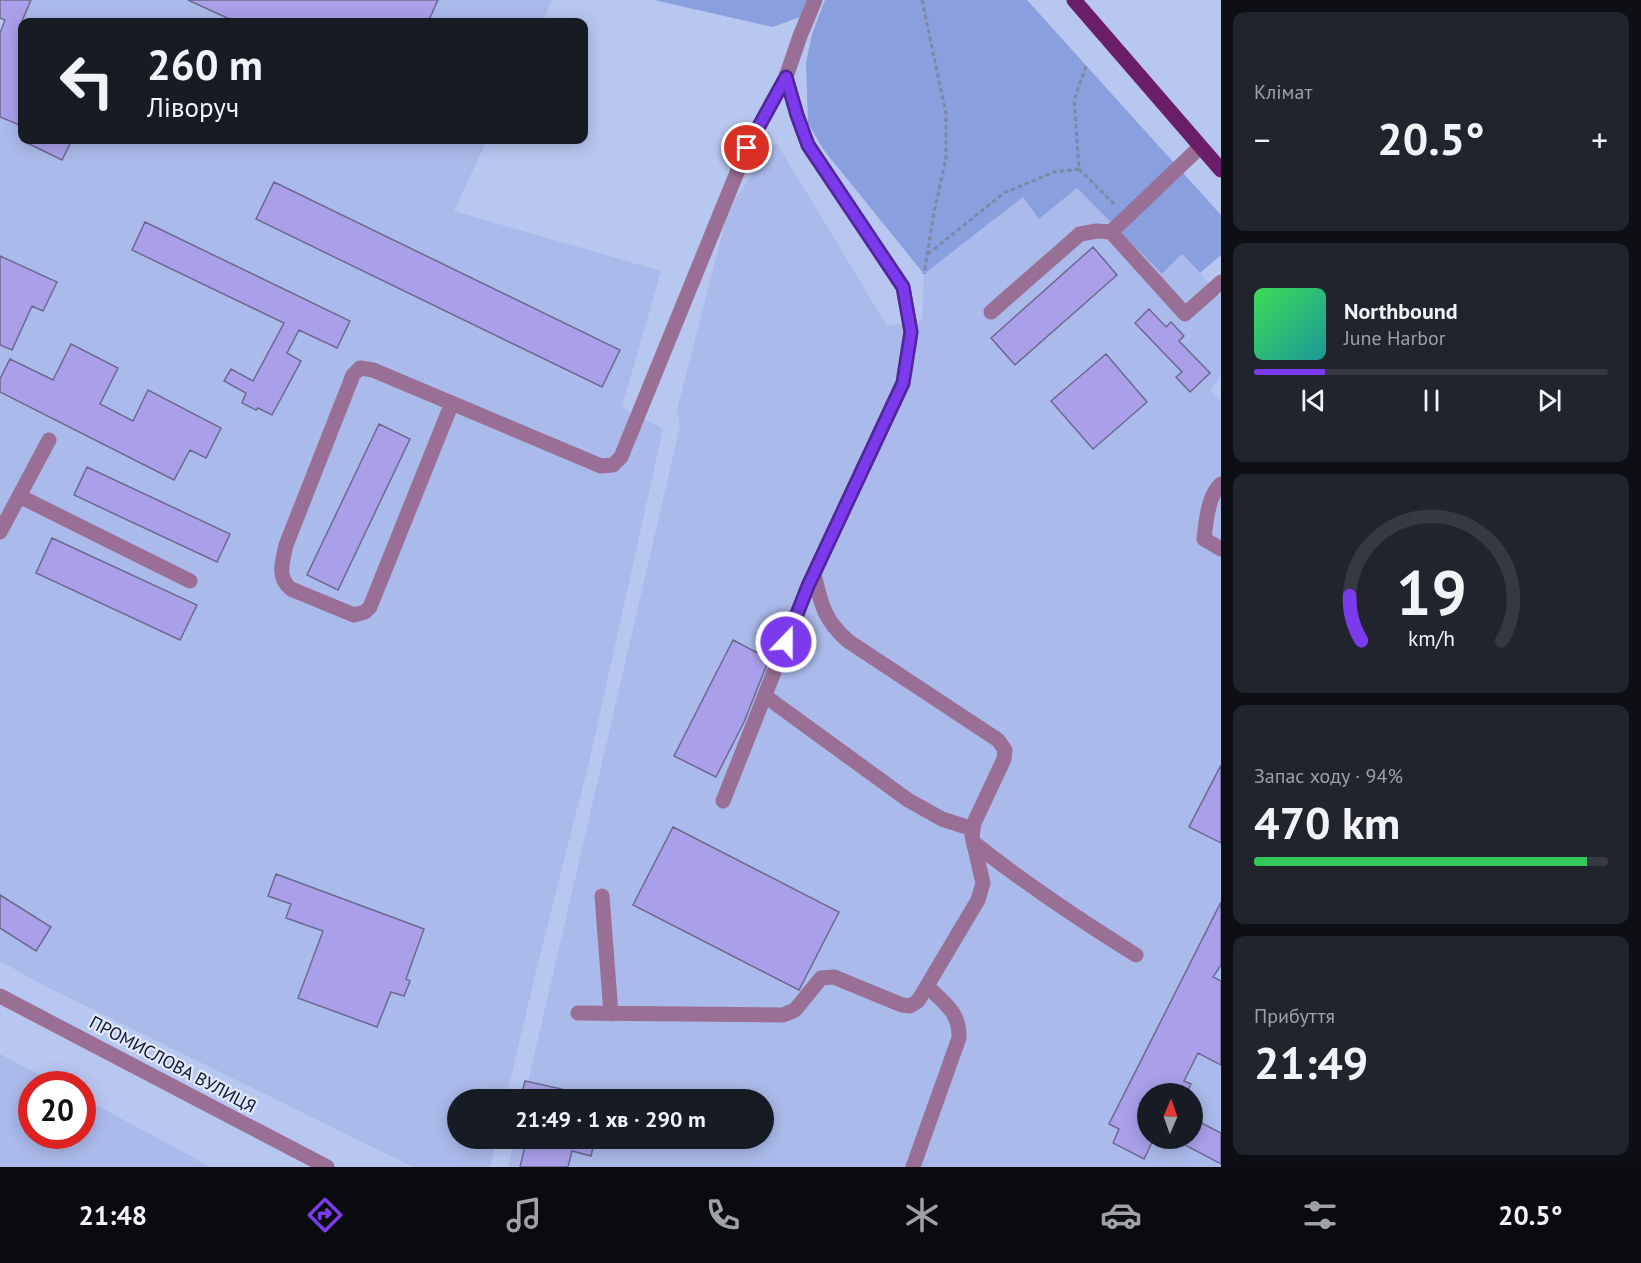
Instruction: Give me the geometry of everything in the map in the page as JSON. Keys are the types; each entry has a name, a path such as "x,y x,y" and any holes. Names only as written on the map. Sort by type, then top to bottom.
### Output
{"main road":[{"path":"1074,0 1221,170"}],"street":[{"path":"452,403 370,607 365,612 354,615 284,584 280,573 286,545 353,375 360,368 373,370 452,403 601,466 613,465 621,457 747,148 786,77 815,0"},
{"path":"723,801 814,574 903,383 911,332 903,287 808,145 786,77"},
{"path":"1111,232 1200,147"},
{"path":"991,312 1080,234 1097,231 1111,232 1185,314 1221,282"},
{"path":"0,532 49,440"},
{"path":"1221,484 1215,489 1204,539 1221,549"},
{"path":"19,496 190,581"},
{"path":"578,1013 783,1015 795,1010 821,978 834,977 902,1005 910,1006 918,1001 978,900 983,884 973,836 1004,759 1005,750 998,740 848,641 834,629 822,609 814,574"},
{"path":"765,696 908,800 973,836 1014,875 1073,916 1136,955"},
{"path":"602,896 611,1014"},
{"path":"914,1167 959,1038 959,1026 954,1014 927,986"},
{"name":"ПРОМИСЛОВА ВУЛИЦЯ","path":"0,996 327,1167"}],"path":[{"path":"922,0 946,114 946,158 924,274"},
{"path":"1086,66 1074,99 1079,169 1126,217"},
{"path":"928,254 1004,194 1054,172 1079,169"}],"shaded area":[{"path":"31,0 552,0 544,18 24,18"},
{"path":"654,0 812,0 805,15 773,27"},
{"path":"825,0 1027,0 1221,215 1221,255 1200,273 1182,254 1162,274 1077,188 1039,219 1023,197 924,274 823,149 808,123 806,63 812,34"},
{"path":"18,33 18,144 485,144 454,211 661,271 622,407 663,429 591,754 508,1089 447,1089 447,1149 494,1149 490,1167 413,1167 39,983 0,961 0,78"},
{"path":"776,142 887,326 922,321 924,274 1023,197 1039,219 1077,188 1162,274 1182,254 1221,297 1221,376 1210,390 1221,402 1221,1167 508,1167 512,1149 774,1149 774,1089 526,1089 680,426 677,410 729,207"},
{"path":"0,1054 32,1071 18,1071 18,1149 96,1149 96,1105 211,1167 0,1167"}],"building":[{"path":"0,0 31,0 23,18 18,18 18,124 0,117 0,33 5,20 0,18"},
{"path":"188,0 438,0 430,18 227,18"},
{"path":"29,144 70,144 62,160"},
{"path":"274,182 620,350 602,387 256,219"},
{"path":"145,222 350,321 337,348 299,330 287,353 301,361 272,415 242,403 246,393 224,381 231,369 253,381 284,323 132,250"},
{"path":"1093,247 1117,275 1015,365 991,338"},
{"path":"0,256 57,282 43,311 32,306 12,350 0,345"},
{"path":"1149,309 1166,327 1171,322 1184,336 1179,341 1210,373 1190,392 1176,377 1182,372 1135,323"},
{"path":"71,344 118,368 100,404 133,421 148,390 221,428 206,458 190,450 174,480 0,392 0,379 10,359 53,380"},
{"path":"1106,354 1147,402 1093,449 1051,401"},
{"path":"379,424 410,439 338,590 307,575"},
{"path":"87,467 230,534 217,562 74,495"},
{"path":"52,538 197,605 180,640 36,573"},
{"path":"733,640 769,659 744,722 716,777 674,756"},
{"path":"1221,765 1221,843 1189,827"},
{"path":"673,827 839,912 799,990 633,905"},
{"path":"276,874 424,929 406,979 410,981 404,996 391,992 377,1027 298,998 323,931 286,918 291,904 268,896"},
{"path":"0,895 51,927 36,951 0,928"},
{"path":"1221,902 1221,965 1213,977 1221,981 1221,1065 1198,1053 1184,1081 1189,1083 1137,1083 1137,1149 1149,1149 1144,1159 1113,1143 1119,1129 1109,1124"},
{"path":"525,1081 561,1089 523,1089"},
{"path":"1203,1124 1221,1133 1221,1164 1193,1149 1203,1149"},
{"path":"524,1149 593,1149 591,1156 572,1151 568,1167 520,1167"}],"route":[{"path":"747,148 786,77 808,145 903,287 911,332 903,383 808,586 786,642"}]}
